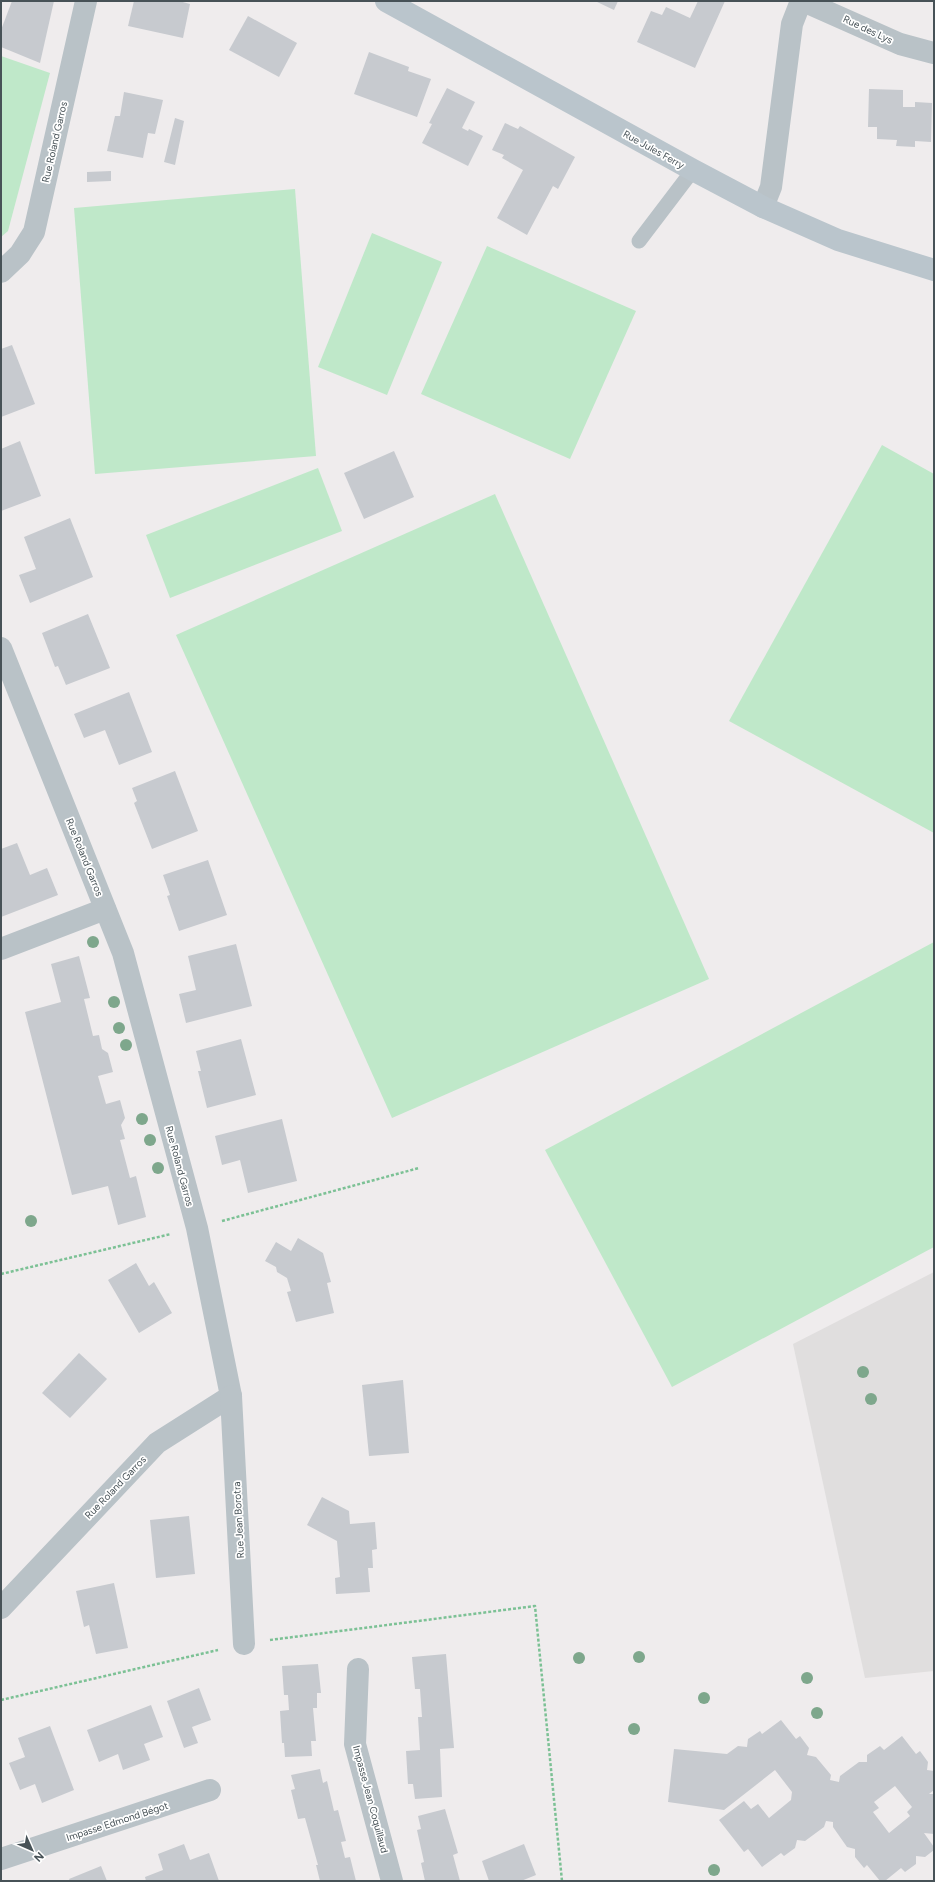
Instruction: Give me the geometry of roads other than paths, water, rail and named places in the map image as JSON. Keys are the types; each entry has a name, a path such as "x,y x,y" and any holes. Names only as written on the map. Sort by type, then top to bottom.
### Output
{"main road":[{"name":"Rue Jules Ferry","path":"386,1 763,207 838,240 934,270"}],"street":[{"name":"Rue Roland Garros","path":"1,272 20,254 34,232 86,1"},
{"name":"Rue des Lys","path":"802,1 900,44 934,53"},
{"path":"763,207 771,187 792,24 802,1"},
{"name":"Rue Roland Garros","path":"1,648 123,953 195,1220 231,1396 157,1444 1,1608"},
{"path":"1,949 105,909"},
{"name":"Rue Jean Borotra","path":"231,1396 244,1644"},
{"name":"Impasse Jean Coquillaud","path":"358,1669 355,1744 392,1881"},
{"name":"Impasse Edmond Bégot","path":"1,1860 210,1790"}],"lane":[{"path":"639,241 693,170"}]}
